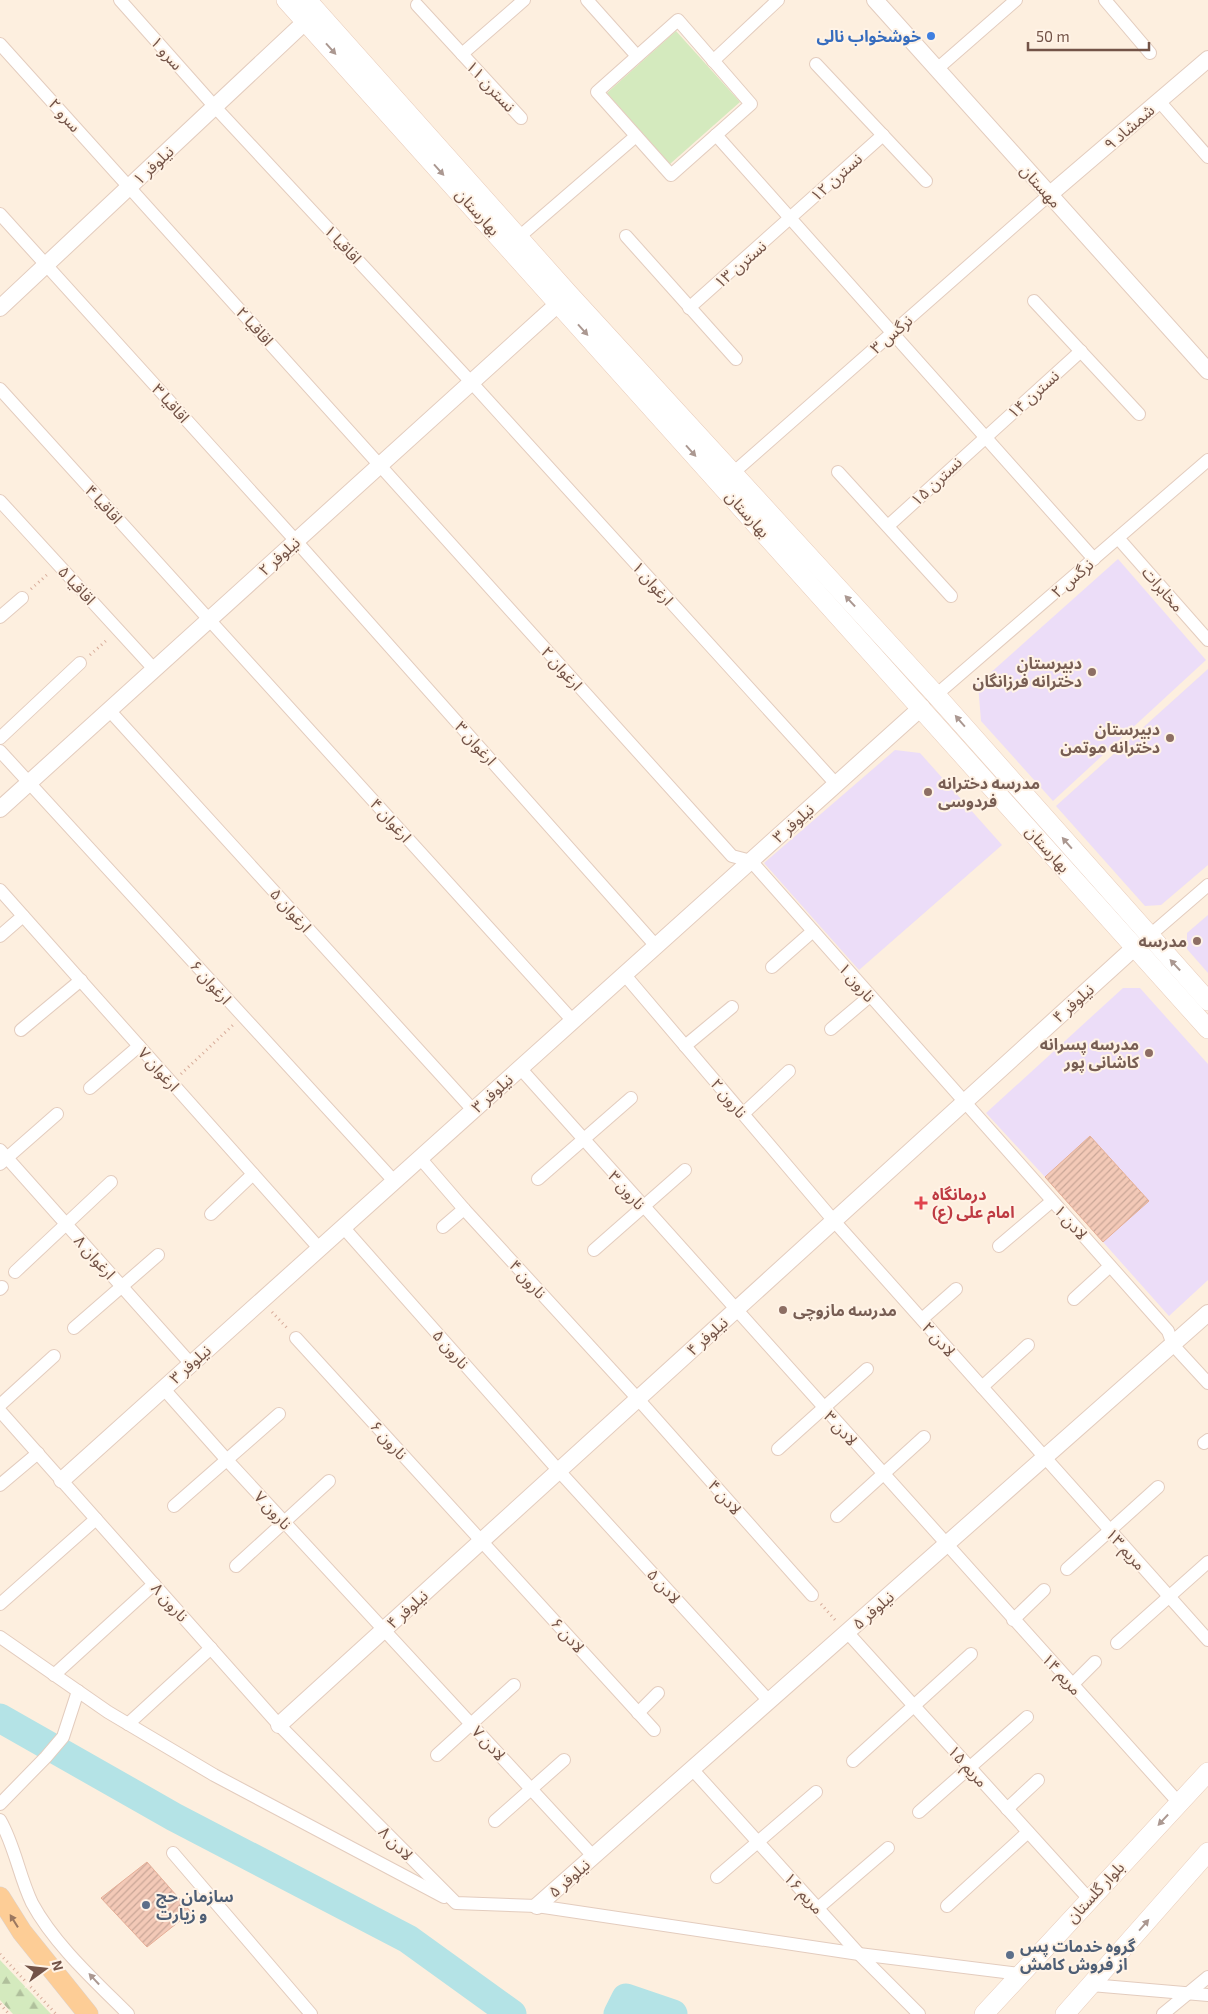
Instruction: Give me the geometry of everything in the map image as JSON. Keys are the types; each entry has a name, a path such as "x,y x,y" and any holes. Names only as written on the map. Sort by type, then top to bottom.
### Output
{"main road":[{"name":"بهارستان","path":"286,0 922,707 1142,942 1208,1000"},
{"name":"بهارستان","path":"307,0 519,237 936,694 1142,942 1208,1029"},
{"path":"922,707 936,694"},
{"name":"بلوار گلستان","path":"984,2014 1208,1772"},
{"path":"1065,2014 1208,1852"},
{"path":"0,1897 22,1932 88,2014"}],"street":[{"name":"سرو ۱","path":"120,0 215,107"},
{"name":"نسترن ۱۱","path":"462,54 524,0"},
{"path":"587,0 637,56"},
{"path":"713,61 778,0"},
{"name":"مهستان","path":"875,0 1208,371"},
{"path":"937,69 1016,0"},
{"path":"1105,0 1150,53"},
{"name":"نسترن ۱۱","path":"417,5 521,118"},
{"path":"678,20 713,61 751,104 671,175 597,92 678,20"},
{"name":"نیلوفر ۱","path":"0,308 306,21"},
{"name":"سرو ۲","path":"0,44 130,186"},
{"name":"شمشاد ۹","path":"1049,194 1208,59"},
{"path":"816,64 926,181"},
{"path":"1159,101 1208,157"},
{"name":"اقاقیا ۱","path":"215,107 471,382"},
{"path":"716,135 1094,558"},
{"name":"نسترن ۱۲","path":"790,220 883,135"},
{"path":"519,237 636,136"},
{"name":"اقاقیا ۲","path":"130,186 379,465"},
{"name":"نرگس ۳","path":"733,473 1049,194"},
{"name":"اقاقیا ۳","path":"0,214 296,541"},
{"name":"نسترن ۱۳","path":"689,308 790,220"},
{"path":"626,236 736,360"},
{"path":"1034,301 1139,414"},
{"name":"نیلوفر ۲","path":"0,809 559,302"},
{"name":"نسترن ۱۴","path":"984,437 1081,351"},
{"name":"ارغوان ۱","path":"471,382 836,784"},
{"name":"اقاقیا ۴","path":"0,389 209,620"},
{"name":"نسترن ۱۵","path":"888,526 984,437"},
{"name":"نرگس ۲","path":"936,694 1208,460"},
{"name":"ارغوان ۲","path":"379,465 732,856 750,861"},
{"path":"838,472 951,596"},
{"name":"اقاقیا ۵","path":"0,501 154,669"},
{"name":"مخابرات","path":"1118,538 1208,640"},
{"name":"ارغوان ۳","path":"296,541 656,946"},
{"path":"0,617 22,598"},
{"name":"ارغوان ۴","path":"209,620 573,1020"},
{"path":"0,738 80,663"},
{"name":"نیلوفر ۳","path":"62,1480 922,707"},
{"name":"ارغوان ۵","path":"109,710 472,1110"},
{"name":"ارغوان ۶","path":"0,751 394,1181"},
{"name":"نارون ۱","path":"750,861 964,1103"},
{"path":"1142,942 1208,885"},
{"name":"ارغوان ۷","path":"0,890 319,1248"},
{"path":"0,936 23,916"},
{"path":"772,968 813,931"},
{"name":"نیلوفر ۴","path":"279,1725 1142,942"},
{"name":"نارون ۲","path":"624,974 834,1221"},
{"path":"21,1030 81,980"},
{"path":"831,1029 870,996"},
{"path":"685,1046 732,1007"},
{"path":"90,1088 139,1046"},
{"name":"نارون ۳","path":"520,1068 735,1311"},
{"path":"743,1114 790,1071"},
{"path":"538,1179 631,1098"},
{"name":"لادن ۱","path":"964,1103 1168,1332 1173,1345 1208,1383"},
{"path":"2,1158 57,1114"},
{"name":"ارغوان ۸","path":"2,1158 66,1224 191,1364"},
{"name":"نارون ۴","path":"420,1158 464,1209 638,1399"},
{"path":"594,1250 685,1170"},
{"path":"211,1214 253,1174"},
{"path":"15,1272 111,1182"},
{"path":"999,1246 1052,1201"},
{"path":"443,1227 464,1209"},
{"name":"لادن ۲","path":"834,1221 1045,1458"},
{"name":"نارون ۵","path":"343,1227 559,1471"},
{"path":"74,1328 158,1255"},
{"path":"1074,1299 1110,1266"},
{"path":"922,1320 956,1289"},
{"name":"لادن ۳","path":"735,1311 946,1545"},
{"name":"نیلوفر ۵","path":"537,1906 1208,1313"},
{"name":"نارون ۶","path":"296,1338 482,1541"},
{"path":"982,1387 1028,1345"},
{"path":"0,1405 54,1356"},
{"path":"778,1449 867,1369"},
{"name":"نارون ۷","path":"163,1388 226,1459 385,1630"},
{"name":"لادن ۴","path":"638,1399 812,1595"},
{"name":"نارون ۸","path":"0,1411 279,1725"},
{"path":"174,1506 279,1414"},
{"path":"837,1516 924,1437"},
{"path":"0,1485 38,1453"},
{"name":"مریم ۱۳","path":"1045,1458 1208,1640"},
{"name":"لادن ۵","path":"559,1471 769,1701"},
{"path":"236,1566 329,1481"},
{"path":"1067,1569 1158,1487"},
{"path":"0,1604 96,1519"},
{"name":"لادن ۶","path":"482,1541 654,1730"},
{"name":"مریم ۱۴","path":"946,1545 1179,1803"},
{"path":"1117,1643 1208,1562"},
{"path":"54,1675 154,1584"},
{"path":"1013,1620 1044,1590"},
{"name":"لادن ۷","path":"385,1630 593,1856"},
{"name":"مریم ۱۵","path":"847,1632 1089,1899"},
{"path":"0,1637 128,1724 214,1775 456,1903 537,1906 859,1954 1020,1974"},
{"path":"128,1724 211,1648"},
{"path":"853,1761 970,1654"},
{"path":"1072,1685 1095,1662"},
{"path":"437,1755 514,1685"},
{"path":"0,1804 63,1737 78,1691"},
{"path":"638,1713 658,1693"},
{"path":"919,1812 1027,1718"},
{"name":"لادن ۸","path":"279,1725 456,1903"},
{"path":"495,1821 564,1760"},
{"name":"مریم ۱۶","path":"692,1769 859,1954 919,2014"},
{"path":"1007,1809 1038,1780"},
{"path":"717,1877 816,1792"},
{"path":"0,1820 7,1832 32,1902 48,1929 128,2014"},
{"path":"947,1906 1028,1832"},
{"path":"818,1908 888,1848"},
{"path":"173,1853 311,2014"},
{"path":"1163,2014 1191,1993 1208,1977"},
{"path":"1091,1986 1208,1994"}],"path":[{"path":"22,598 58,565"},
{"path":"80,663 118,630"},
{"path":"172,1083 243,1016"},
{"path":"261,1300 296,1338"},
{"path":"812,1595 847,1632"},
{"path":"0,1954 56,2014"},
{"path":"0,2004 9,2014"}],"shaded area":[{"name":"دبیرستان دخترانه فرزانگان","path":"1118,559 1206,660 1053,801 981,721 978,684"},
{"name":"دبیرستان دخترانه موتمن","path":"1208,669 1208,865 1161,905 1145,906 1056,806"},
{"path":"895,750 920,753 1002,845 859,970 764,863"},
{"name":"مدرسه","path":"1208,915 1208,973 1187,949 1187,933"},
{"path":"1123,988 1140,988 1208,1064 1208,1280 1169,1316 1103,1242 1149,1201 1124,1173 1090,1136 1045,1177 986,1113"}],"green space":[{"path":"676,31 740,102 670,164 607,93"},
{"path":"0,1960 51,2014 13,2014 0,2000"}],"building":[{"path":"1090,1136 1149,1201 1103,1242 1045,1177"},
{"name":"سازمان حج و زیارت","path":"147,1862 191,1912 147,1947 101,1898"}],"waterway":[{"path":"0,1718 174,1817 408,1939 512,2014"},
{"path":"618,2014 626,1998 673,2014"}],"place":[{"name":"خوشخواب نالی","path":"931,36"},
{"name":"دبیرستان دخترانه فرزانگان","path":"1092,672"},
{"name":"دبیرستان دخترانه موتمن","path":"1170,738"},
{"name":"مدرسه دخترانه فردوسی","path":"928,792"},
{"name":"مدرسه","path":"1197,941"},
{"name":"مدرسه پسرانه کاشانی پور","path":"1149,1053"},
{"name":"درمانگاه امام علی (ع)","path":"921,1203"},
{"name":"مدرسه مازوچی","path":"783,1310"},
{"name":"سازمان حج و زیارت","path":"146,1905"},
{"name":"گروه خدمات پس از فروش کامش","path":"1010,1955"}]}
